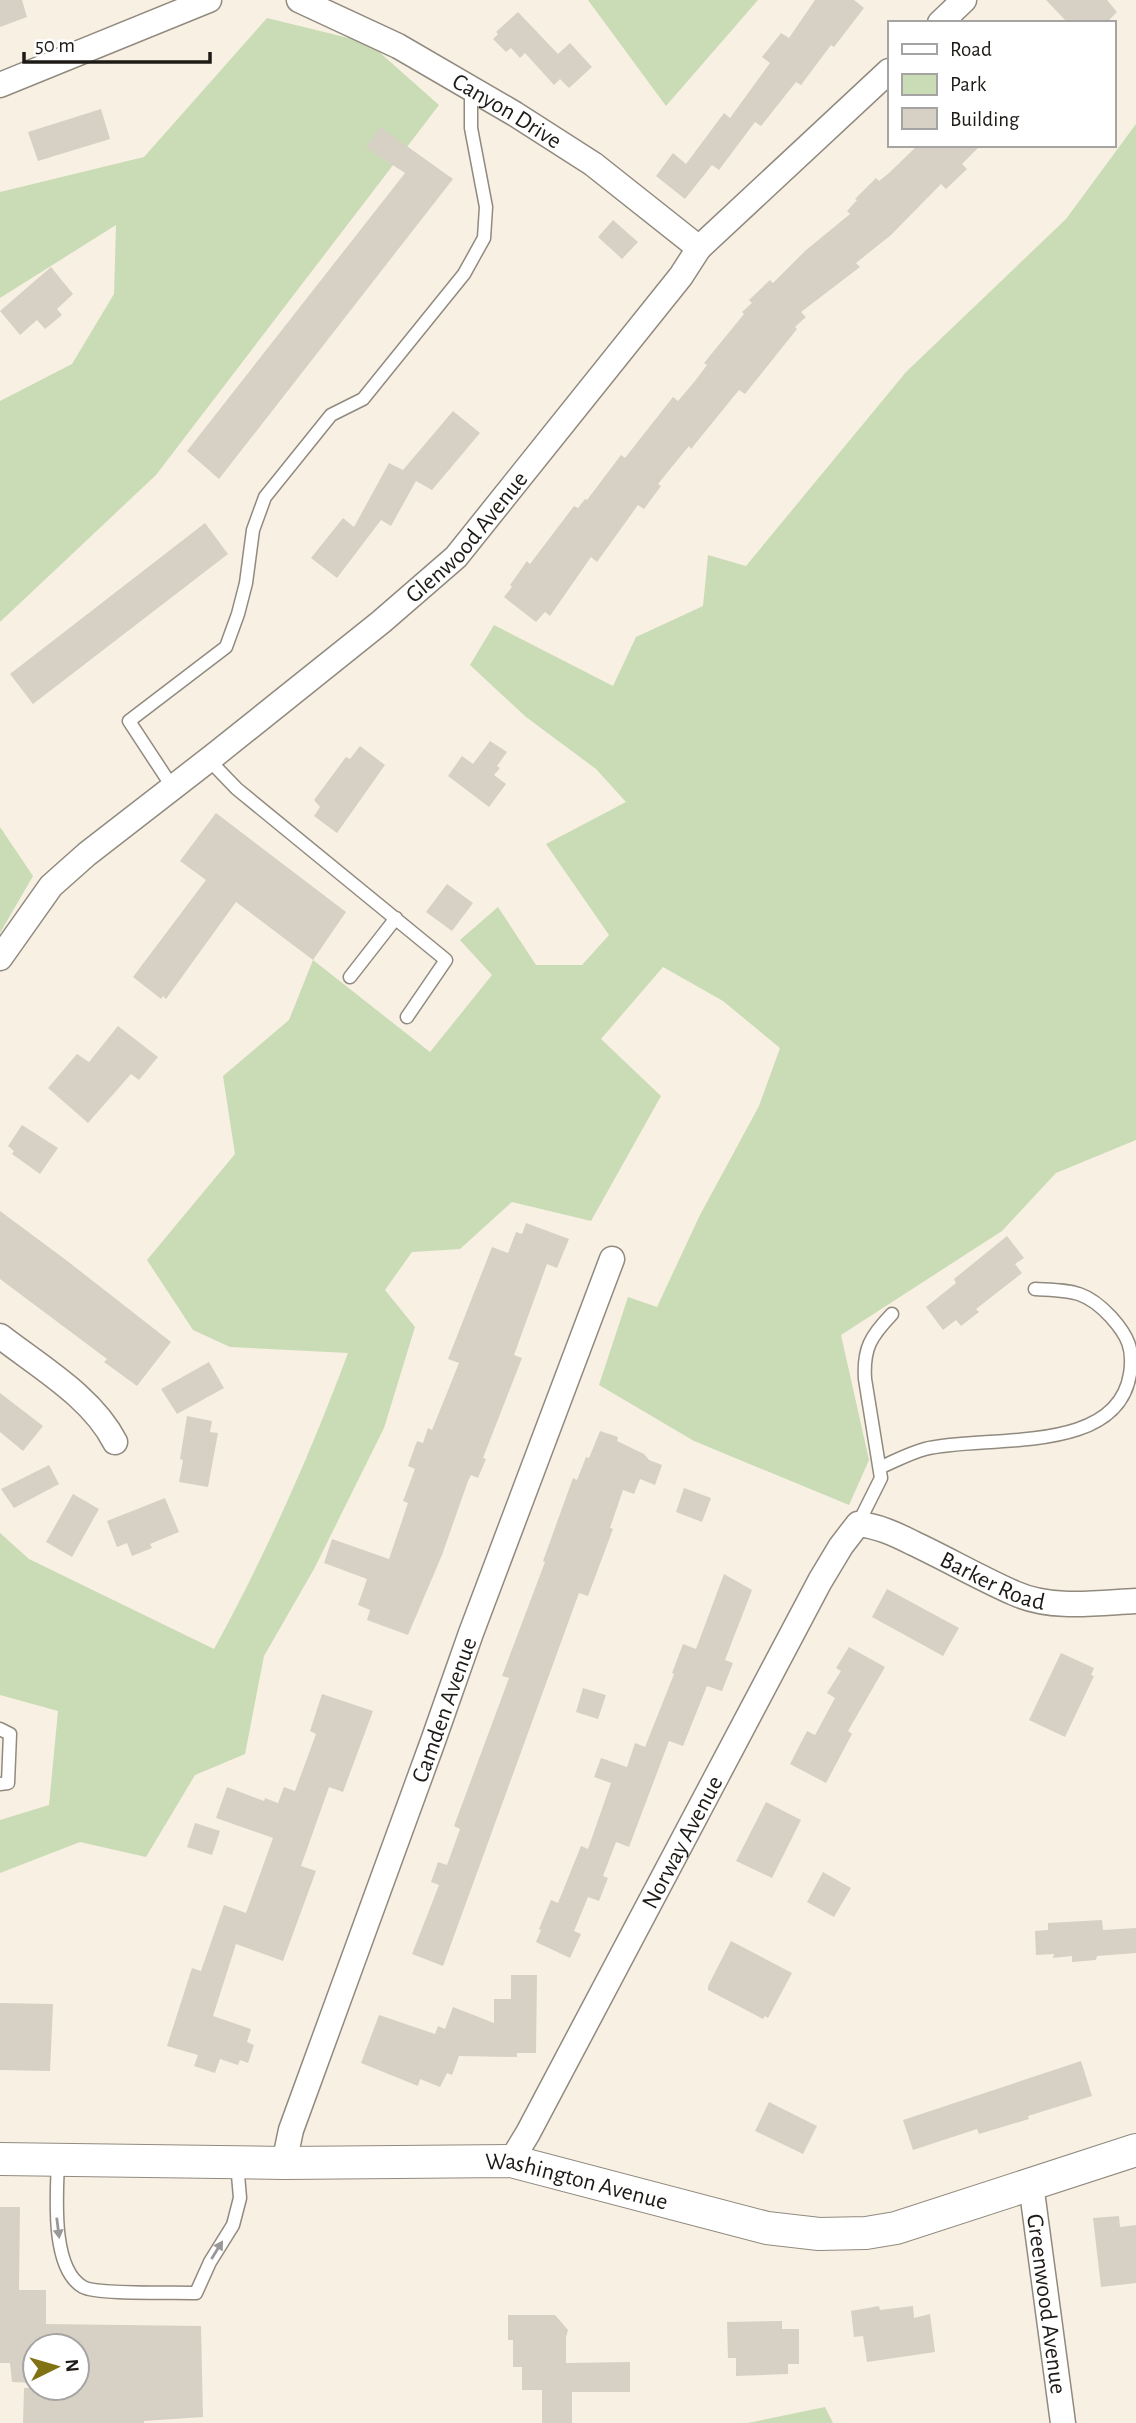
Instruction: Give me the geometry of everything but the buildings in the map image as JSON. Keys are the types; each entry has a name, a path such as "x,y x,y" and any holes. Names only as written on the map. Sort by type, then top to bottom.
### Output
{"street":[{"path":"0,85 209,0"},
{"name":"Canyon Drive","path":"299,0 398,46 593,164 699,248"},
{"path":"942,21 964,0"},
{"name":"Glenwood Avenue","path":"0,958 51,886 87,854 381,622 456,557 673,287 699,248 888,72"},
{"name":"Camden Avenue","path":"284,2163 291,2130 471,1633 612,1259"},
{"path":"0,1336 93,1408 116,1442"},
{"name":"Barker Road","path":"858,1524 876,1526 1015,1594 1040,1601 1065,1604 1136,1601"},
{"name":"Norway Avenue","path":"510,2161 528,2133 820,1581 858,1524"},
{"name":"Washington Avenue","path":"0,2160 284,2163 510,2161 767,2228 819,2234 866,2233 897,2228 1136,2150"},
{"name":"Greenwood Avenue","path":"1031,2184 1062,2423"}],"lane":[{"path":"173,788 130,721 226,646 238,614 246,583 253,530 265,497 331,415 363,399 464,274 484,237 486,207 471,128 471,89"},
{"path":"209,760 237,789 446,960 407,1017"},
{"path":"350,977 397,918"},
{"path":"881,1467 925,1449 1045,1437 1077,1431 1101,1418 1122,1400 1130,1378 1133,1353 1123,1330 1102,1307 1076,1291 1035,1289"},
{"path":"858,1524 881,1478 864,1362 874,1333 892,1314"},
{"path":"0,1729 10,1734 8,1783 0,1784"},
{"path":"58,2160 56,2208 61,2253 70,2275 83,2287 99,2291 183,2292 196,2292 210,2262 233,2225 240,2199 237,2162"}],"green space":[{"path":"588,0 758,0 666,106"},
{"path":"267,18 369,43 439,105 156,475 0,622 0,401 72,364 114,294 116,225 0,298 0,192 144,157"},
{"path":"1136,124 1136,1140 1056,1173 1002,1231 841,1335 869,1460 849,1505 694,1441 599,1385 628,1297 657,1307 700,1215 759,1106 780,1048 723,1001 663,967 601,1039 661,1096 591,1221 512,1202 460,1249 412,1252 385,1290 415,1327 384,1428 314,1569 264,1656 245,1754 195,1775 146,1857 80,1842 0,1873 0,1820 49,1805 58,1711 0,1695 0,1533 29,1559 214,1649 286,1504 348,1353 230,1347 193,1330 147,1260 235,1154 223,1076 289,1020 313,960 430,1052 492,975 460,940 498,907 536,965 582,965 609,935 546,844 626,802 596,769 526,717 470,665 494,625 613,686 636,637 703,606 708,555 746,566 906,372 1066,219"},
{"path":"0,827 33,876 0,933"},
{"path":"825,2407 833,2423 748,2423"}]}
